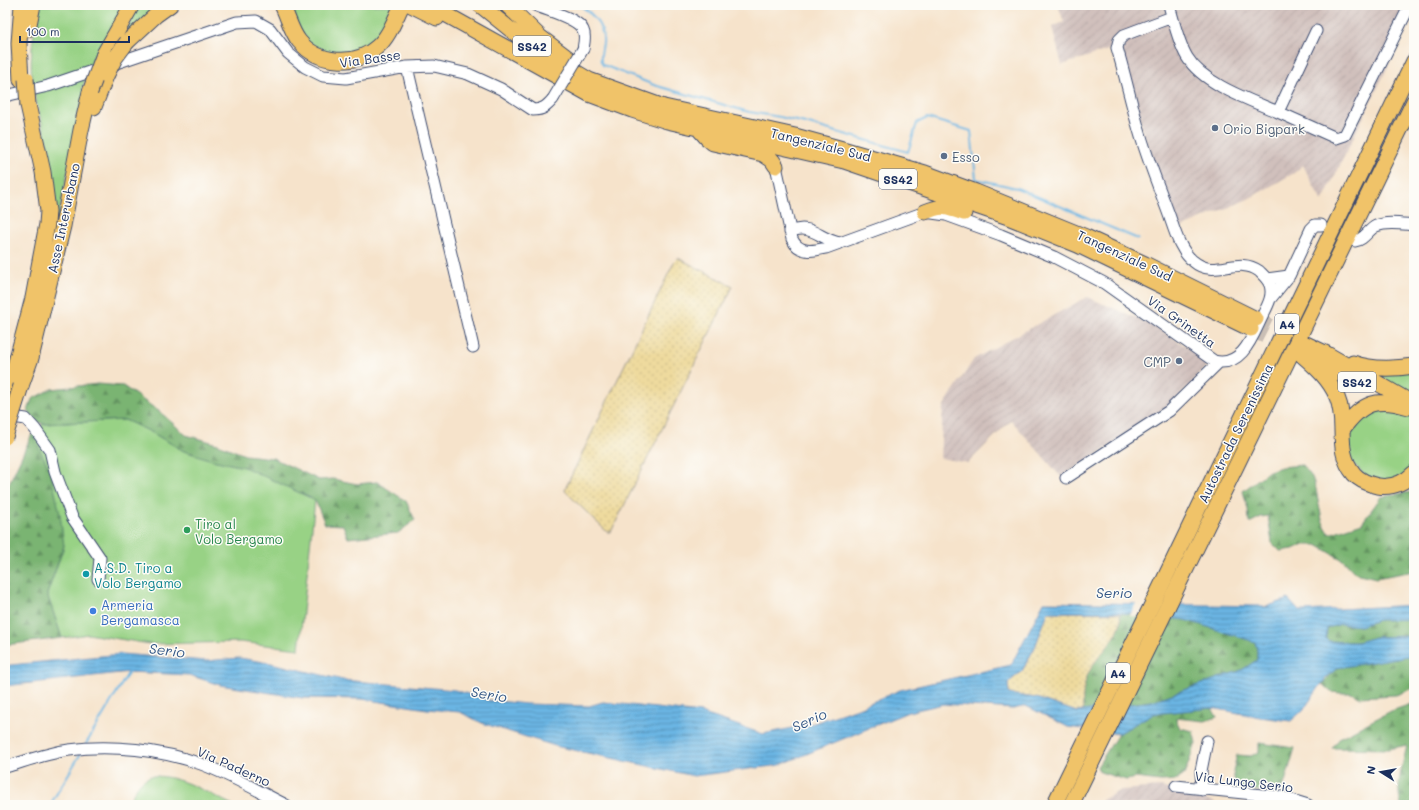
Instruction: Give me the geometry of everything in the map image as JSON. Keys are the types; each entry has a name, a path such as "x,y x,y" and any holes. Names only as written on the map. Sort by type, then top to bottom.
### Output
{"highway":[{"name":"Asse Interurbano","path":"5,437 33,298 47,224 48,211 34,129 27,118 19,43 22,5"},
{"name":"Asse Interurbano","path":"23,79 27,38 33,5"},
{"name":"Asse Interurbano","path":"5,404 30,358 62,226 90,92 104,54 132,5"},
{"path":"70,188 95,103 115,58 127,42 151,19 170,5"},
{"path":"282,5 298,41 308,50 321,57 334,61 348,60 360,57 370,52 380,43 391,28 402,5"},
{"path":"289,20 292,5"},
{"path":"411,5 486,44 533,64"},
{"name":"SS42","path":"429,5 533,64"},
{"name":"Tangenziale Sud","path":"480,5 521,38 589,80 664,107 795,136 925,173 1086,237 1145,264 1254,324 1078,245 1008,217 844,161 699,129 632,110 589,94 533,64"},
{"path":"507,5 540,37 583,70 589,80"},
{"name":"Autostrada Serenissima","path":"1054,805 1414,61"},
{"name":"Autostrada Serenissima","path":"1071,805 1414,101"},
{"path":"699,129 706,138 713,143 763,154 772,160 776,166"},
{"path":"925,212 939,206 979,218 1008,217"},
{"path":"1304,350 1334,390 1340,405 1342,452 1349,468 1356,476 1365,482 1374,485 1390,486 1400,484 1414,473"},
{"name":"SS42","path":"1304,350 1327,354 1414,406"},
{"name":"SS42","path":"1304,350 1358,382 1414,406"},
{"path":"1327,354 1372,368 1414,366"},
{"path":"1342,430 1360,410 1377,402 1414,406"}],"street":[{"name":"Via Basse","path":"5,96 48,86 237,22 256,21 270,29 288,53 304,67 323,76 346,78 407,67 434,66 468,74 501,89 533,110 540,110 545,108 553,99 583,49 585,40 583,30 573,20 536,5"},
{"path":"1169,5 1180,41 1187,57 1193,66 1203,75 1222,86 1336,138 1345,135 1410,5"},
{"path":"1172,17 1124,35 1119,40 1117,45 1139,131 1179,240 1187,254 1193,261 1211,269 1220,269 1240,265 1255,269 1267,280 1270,286 1271,298"},
{"path":"1278,112 1316,31"},
{"path":"407,67 473,347"},
{"path":"776,166 790,232 802,228 809,229 828,240 841,243"},
{"name":"Via Grinetta","path":"790,232 794,244 805,251 811,251 841,243 925,212 946,215 1001,235 1060,260 1104,283 1214,361 1226,362 1234,359 1242,353 1249,344 1271,298 1289,276 1311,229 1315,225 1321,225"},
{"path":"1355,242 1360,240 1372,228 1378,225 1414,225"},
{"path":"1267,280 1289,276"},
{"path":"1066,478 1169,411 1219,362"},
{"path":"5,416 26,419 36,429 50,450 55,472 72,517 100,558 98,578"},
{"path":"1202,790 1201,771 1207,741"},
{"name":"Via Paderno","path":"5,768 32,759 69,750 91,748 137,749 164,754 200,764 230,776 286,805"},
{"name":"Via Lungo Serio","path":"1176,786 1202,790 1282,797 1308,805"}],"shaded area":[{"path":"1058,5 1414,5 1414,13 1322,202 1303,165 1294,173 1248,199 1178,229 1143,130 1120,46 1062,65 1052,27 1064,22"},
{"path":"1087,297 1151,324 1210,362 1166,411 1061,477 1011,420 968,463 940,458 943,407 974,359"},
{"path":"1160,787 1192,794 1214,802 1217,805 1097,805 1102,800 1121,790"}],"green space":[{"path":"40,5 129,5 99,55 94,55 82,89 85,90 50,256 55,216 53,179 33,88 31,71 33,43"},
{"path":"139,5 161,5 119,45 137,8"},
{"path":"296,5 395,6 377,39 367,47 351,53 339,54 328,52 313,46 302,37 294,14"},
{"path":"1414,371 1414,399 1374,372"},
{"path":"98,384 123,386 160,412 186,435 218,444 245,455 273,458 319,480 333,479 357,484 377,482 406,501 415,520 398,533 348,538 343,525 325,524 315,500 244,467 212,460 184,451 149,431 125,420 43,424 36,421 28,411 32,399 51,389"},
{"path":"1403,409 1414,414 1414,465 1403,477 1384,481 1365,476 1349,459 1348,431 1364,411"},
{"name":"Tiro al Volo Bergamo","path":"125,420 149,431 184,451 213,460 248,468 315,500 299,649 240,642 150,644 88,634 62,638 47,594 64,546 32,434 43,424"},
{"path":"32,434 50,470 60,514 64,546 47,594 62,638 5,645 5,492"},
{"path":"1302,465 1312,477 1322,520 1329,534 1362,523 1381,497 1414,492 1414,571 1376,578 1355,573 1343,560 1317,545 1302,545 1293,549 1280,551 1272,543 1268,516 1261,517 1249,523 1248,509 1243,491 1269,471 1281,467"},
{"path":"1120,613 1186,620 1255,642 1257,660 1242,670 1152,701 1083,711 1083,691 1085,681 1092,666 1118,631 1120,624"},
{"path":"1414,619 1414,636 1375,637 1358,642 1329,641 1326,639 1327,628 1341,624 1360,626 1378,620"},
{"path":"1414,655 1414,688 1396,695 1359,697 1351,693 1331,692 1322,684 1337,668"},
{"path":"1414,703 1414,805 1401,805 1399,798 1399,782 1407,745 1389,749 1332,748 1341,737 1391,711"},
{"path":"1212,708 1217,717 1205,721 1175,718 1180,728 1193,731 1196,743 1184,775 1177,780 1161,781 1135,778 1126,780 1100,772 1097,767 1118,734 1152,714"},
{"path":"1259,743 1295,748 1282,792 1236,789 1233,771 1237,755 1251,756 1259,752"},
{"path":"151,776 172,778 203,790 233,805 128,805 139,784"}],"sand":[{"path":"678,258 733,286 611,532 607,532 565,491 566,487 674,262"},
{"path":"1048,612 1120,613 1120,624 1118,631 1092,666 1085,681 1083,691 1083,711 1077,712 1036,698 1009,694 1008,683 1022,671 1035,647"}],"water":[{"path":"1288,599 1299,611 1414,605 1414,619 1378,620 1360,626 1341,624 1327,628 1326,639 1329,641 1358,642 1375,637 1414,636 1414,655 1337,668 1325,679 1304,709 1291,721 1212,708 1152,714 1118,734 1068,727 1026,706 1013,709 943,704 908,712 780,765 694,776 555,746 482,723 460,712 427,709 362,699 303,698 220,685 189,675 129,672 5,686 5,666 11,665 121,654 206,661 239,658 271,663 343,680 455,690 487,700 526,704 589,706 603,702 701,713 763,734 808,725 858,708 900,690 1011,665 1044,602 1266,607","holes":["1048,612 1114,612 1186,620 1255,642 1257,660 1242,670 1152,701 1077,712 1036,698 1009,694 1008,683 1022,671 1035,647"]}],"pier":[{"path":"1137,601 1176,602 1167,620 1130,616"}],"waterway":[{"path":"579,5 589,12 600,26 603,37 601,55 601,62 603,65 654,85 703,99 749,112 805,123 908,152 917,123 927,118 971,131 976,179 1017,188 1138,239"},
{"path":"86,744 130,670"},
{"path":"50,805 81,753"}],"tunnel":[{"path":"1256,319 1294,338"},
{"path":"1251,329 1302,355"}],"place":[{"name":"Orio Bigpark","path":"1215,128"},
{"name":"Esso","path":"944,156"},
{"name":"CMP","path":"1179,361"},
{"name":"Tiro al Volo Bergamo","path":"187,530"},
{"name":"A.S.D. Tiro a Volo Bergamo","path":"86,574"},
{"name":"Armeria Bergamasca","path":"93,611"}],"water label":[{"name":"Serio","path":"1114,592"},
{"name":"Serio","path":"167,650"},
{"name":"Serio","path":"489,694"},
{"name":"Serio","path":"809,720"}]}
